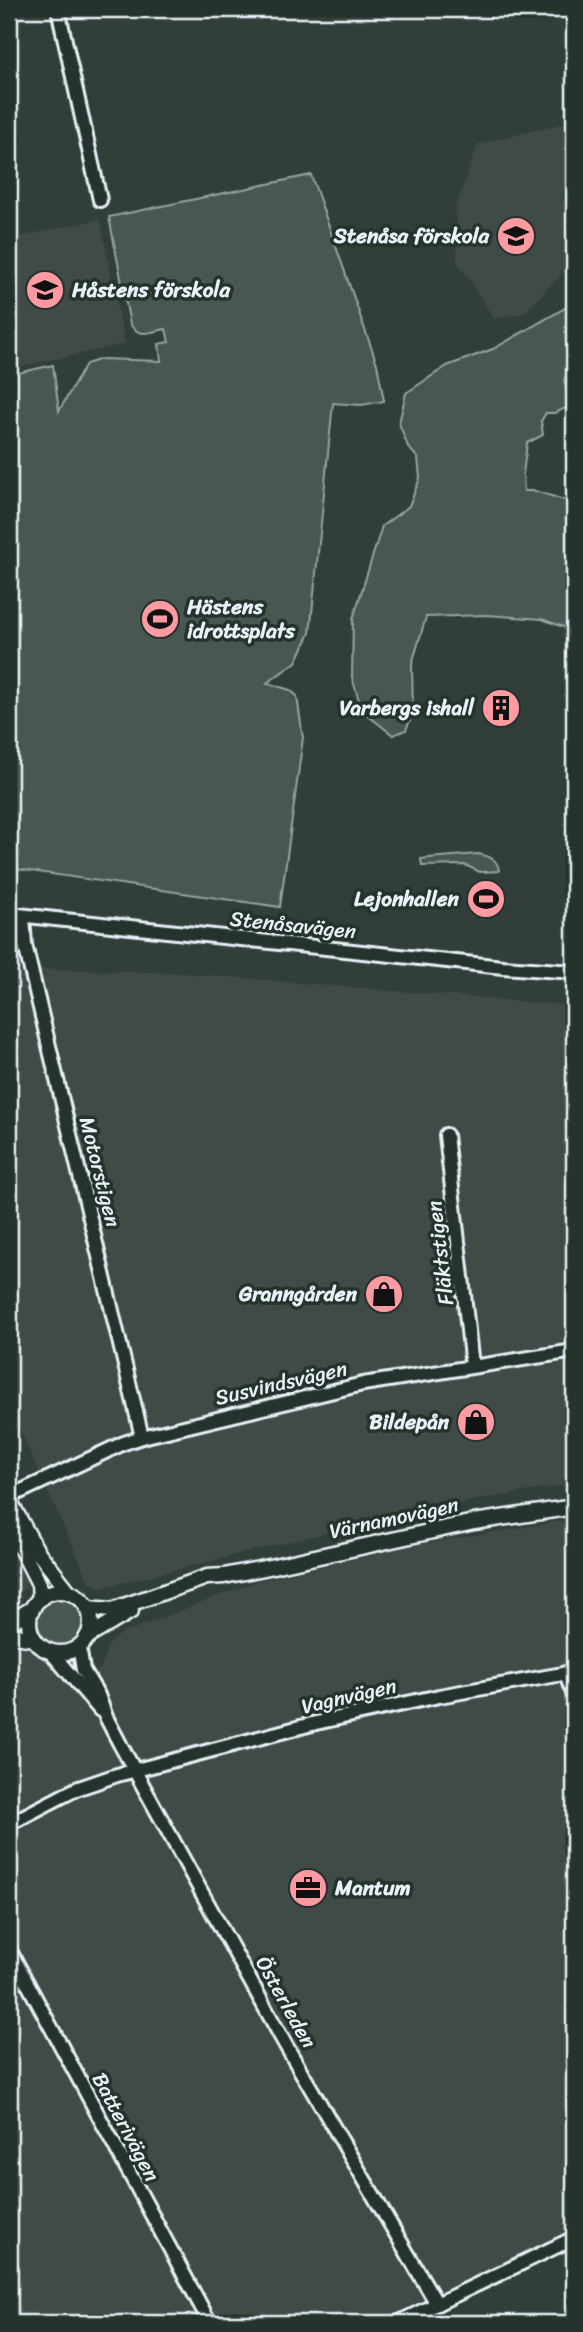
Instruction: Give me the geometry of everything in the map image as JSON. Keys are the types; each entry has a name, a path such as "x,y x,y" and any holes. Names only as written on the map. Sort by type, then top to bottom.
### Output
{"main road":[{"path":"9,1504 37,1552 70,1593 83,1601 87,1608 91,1622 83,1642"},
{"name":"Värnamovägen","path":"51,1651 66,1653 104,1625 149,1603 224,1576 474,1522 574,1507"},
{"path":"9,1525 39,1584 30,1624 34,1639"},
{"name":"Värnamovägen","path":"87,1608 112,1610 207,1577 224,1576"},
{"path":"9,1623 54,1592 70,1593"},
{"path":"9,1635 34,1639 51,1651"}],"street":[{"path":"58,9 100,200"},
{"name":"Stenåsavägen","path":"9,914 503,967 574,972"},
{"name":"Motorstigen","path":"23,916 25,945 142,1437"},
{"name":"Fläktstigen","path":"446,1135 472,1366"},
{"name":"Susvindsvägen","path":"9,1497 142,1437 363,1384 574,1351"},
{"name":"Österleden","path":"83,1642 83,1670 98,1695 106,1717 285,2044 437,2304"},
{"name":"Österleden","path":"51,1651 106,1717"},
{"path":"570,1672 574,1695"},
{"name":"Vagnvägen","path":"9,1824 76,1788 135,1770 316,1723 439,1696 570,1672"},
{"name":"Batterivägen","path":"9,1949 210,2323"},
{"path":"397,2323 574,2238"}],"shaded area":[{"name":"Stenåsa förskola","path":"569,122 566,179 562,196 574,212 574,261 525,312 494,319 457,261 456,206 478,144"},
{"name":"Hästens idrottsplats","path":"311,175 377,364 384,401 361,405 333,403 310,633 296,662 267,683 290,690 297,696 303,738 280,907 9,868 9,375 53,365 59,411 86,364 102,359 161,361 159,344 169,342 166,329 142,333 130,324 109,217"},
{"path":"100,219 125,344 9,369 9,239"},
{"path":"574,303 574,372 568,371 564,380 570,406 555,413 546,413 541,421 543,435 527,443 523,474 524,491 535,491 574,503 574,631 542,619 486,615 426,617 412,664 413,713 406,730 393,735 362,711 352,677 353,619 382,526 409,506 420,478 418,458 408,447 399,423 406,393 447,366 493,349"},
{"path":"478,854 492,859 499,871 480,872 465,865 422,866 421,859"},
{"path":"9,968 182,973 574,1006 574,1484 482,1499 334,1531 100,1588 89,1582 9,1406"},
{"path":"574,1519 574,2247 567,2233 373,2323 9,2323 9,1641 26,1642 50,1658 72,1681 101,1668 107,1647 120,1634 257,1581 421,1544"},
{"path":"9,1537 31,1583 9,1603"},
{"path":"60,1597 77,1605 85,1622 77,1639 60,1647 43,1639 35,1622 43,1605"},
{"path":"574,2268 574,2308 567,2298 564,2279"}],"place":[{"name":"Stenåsa förskola","path":"516,236"},
{"name":"Håstens förskola","path":"45,290"},
{"name":"Hästens idrottsplats","path":"160,619"},
{"name":"Varbergs ishall","path":"501,708"},
{"name":"Lejonhallen","path":"486,899"},
{"name":"Granngården","path":"384,1294"},
{"name":"Bildepån","path":"476,1422"},
{"name":"Mantum","path":"308,1888"}]}
